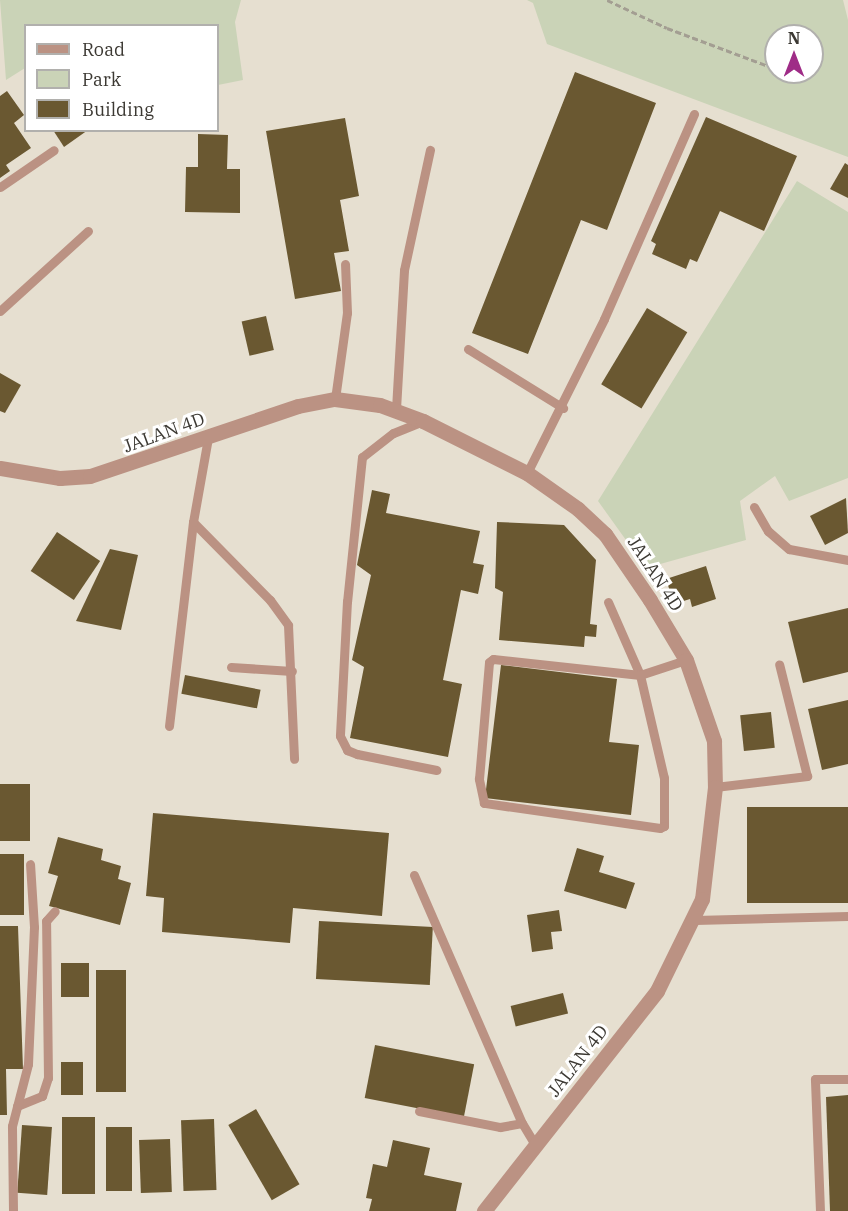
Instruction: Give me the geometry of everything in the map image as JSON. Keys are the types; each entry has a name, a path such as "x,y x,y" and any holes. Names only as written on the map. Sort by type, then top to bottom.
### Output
{"street":[{"name":"JALAN 4D","path":"0,468 60,478 90,476 298,406 335,399 396,409 423,421 527,473 578,509 605,534 686,660 714,741 715,787 709,862 695,920 657,991 484,1211"}],"lane":[{"path":"527,473 562,408 694,114"},
{"path":"0,187 54,150"},
{"path":"396,409 404,270 430,150"},
{"path":"0,311 88,231"},
{"path":"335,399 347,313 345,264"},
{"path":"468,349 562,408"},
{"path":"423,421 393,433 362,457 346,601 340,736 346,750 357,754 436,770"},
{"path":"169,726 193,522 208,438"},
{"path":"754,507 768,531 789,549 848,560"},
{"path":"193,522 270,600 288,625 292,671 294,759"},
{"path":"608,603 640,675 663,778 664,826 484,803 480,779 489,662 493,659 640,675 686,660"},
{"path":"715,787 807,776 779,664"},
{"path":"231,668 292,671"},
{"path":"13,1211 12,1126 28,1053 34,927 30,864"},
{"path":"414,874 522,1123 536,1146"},
{"path":"17,1106 42,1096 48,1078 46,921 55,911"},
{"path":"695,920 848,916"},
{"path":"820,1211 815,1078 848,1079"},
{"path":"419,1112 500,1127 522,1123"}],"path":[{"path":"607,0 667,28 764,64"}],"green space":[{"path":"0,0 241,0 235,22 243,80 219,85 219,24 24,24 24,69 6,80"},
{"path":"527,0 843,0 848,20 848,157 547,44 533,3"},
{"path":"797,181 848,212 848,478 789,501 775,476 740,501 746,540 646,568 598,501"}],"building":[{"path":"575,72 656,103 607,230 581,220 528,354 472,333"},
{"path":"7,91 24,115 14,123 31,148 6,165 10,171 0,178 0,96"},
{"path":"706,117 797,156 764,231 720,211 697,262 690,259 686,269 652,254 656,244 651,241"},
{"path":"345,118 359,196 340,200 349,251 334,253 341,291 295,299 266,131"},
{"path":"54,132 85,132 64,147"},
{"path":"198,134 228,135 227,169 240,169 240,213 185,212 186,167 198,167"},
{"path":"845,163 848,165 848,198 830,189"},
{"path":"647,308 687,332 641,408 601,384"},
{"path":"266,316 274,350 250,356 242,322"},
{"path":"0,373 21,385 5,413 0,411"},
{"path":"372,490 390,494 386,513 480,531 473,563 484,565 478,594 461,590 443,680 462,684 448,757 350,738 364,667 352,660 371,575 357,565"},
{"path":"846,498 848,533 825,545 810,516"},
{"path":"497,522 564,525 596,560 590,624 597,625 596,637 585,636 584,647 499,640 503,592 495,588"},
{"path":"57,532 100,561 74,600 31,571"},
{"path":"110,549 138,555 121,630 76,621"},
{"path":"706,566 716,599 692,607 690,599 674,604 666,579"},
{"path":"848,608 848,672 803,683 788,622"},
{"path":"501,665 617,679 609,742 639,745 631,815 485,798"},
{"path":"185,675 261,690 257,708 181,694"},
{"path":"848,700 848,764 822,770 808,709"},
{"path":"771,712 775,748 744,751 740,715"},
{"path":"0,784 30,784 30,841 0,841"},
{"path":"747,807 848,807 848,903 747,903"},
{"path":"153,813 389,833 382,916 293,908 290,943 162,932 164,898 146,896"},
{"path":"58,837 103,849 101,860 121,866 118,879 131,883 120,925 49,906 58,876 48,873"},
{"path":"577,848 604,856 599,872 635,883 626,909 564,891"},
{"path":"0,854 24,854 24,915 0,915"},
{"path":"559,910 562,931 551,932 553,949 532,952 527,915"},
{"path":"319,921 433,927 430,985 316,979"},
{"path":"0,926 18,926 23,1069 6,1069 7,1115 0,1115"},
{"path":"61,963 89,963 89,997 61,997"},
{"path":"96,970 126,970 126,1092 96,1092"},
{"path":"563,993 568,1013 516,1026 511,1006"},
{"path":"375,1045 474,1064 464,1117 365,1098"},
{"path":"61,1062 83,1062 83,1095 61,1095"},
{"path":"848,1095 848,1211 830,1211 826,1097"},
{"path":"256,1109 299,1184 272,1200 228,1125"},
{"path":"62,1117 95,1117 95,1194 62,1194"},
{"path":"214,1119 216,1190 183,1191 181,1120"},
{"path":"22,1125 52,1127 47,1195 17,1193"},
{"path":"106,1127 132,1127 132,1191 106,1191"},
{"path":"170,1139 172,1192 141,1193 139,1140"},
{"path":"393,1140 430,1148 424,1175 462,1183 456,1211 369,1211 372,1199 366,1198 373,1164 387,1167"}]}
